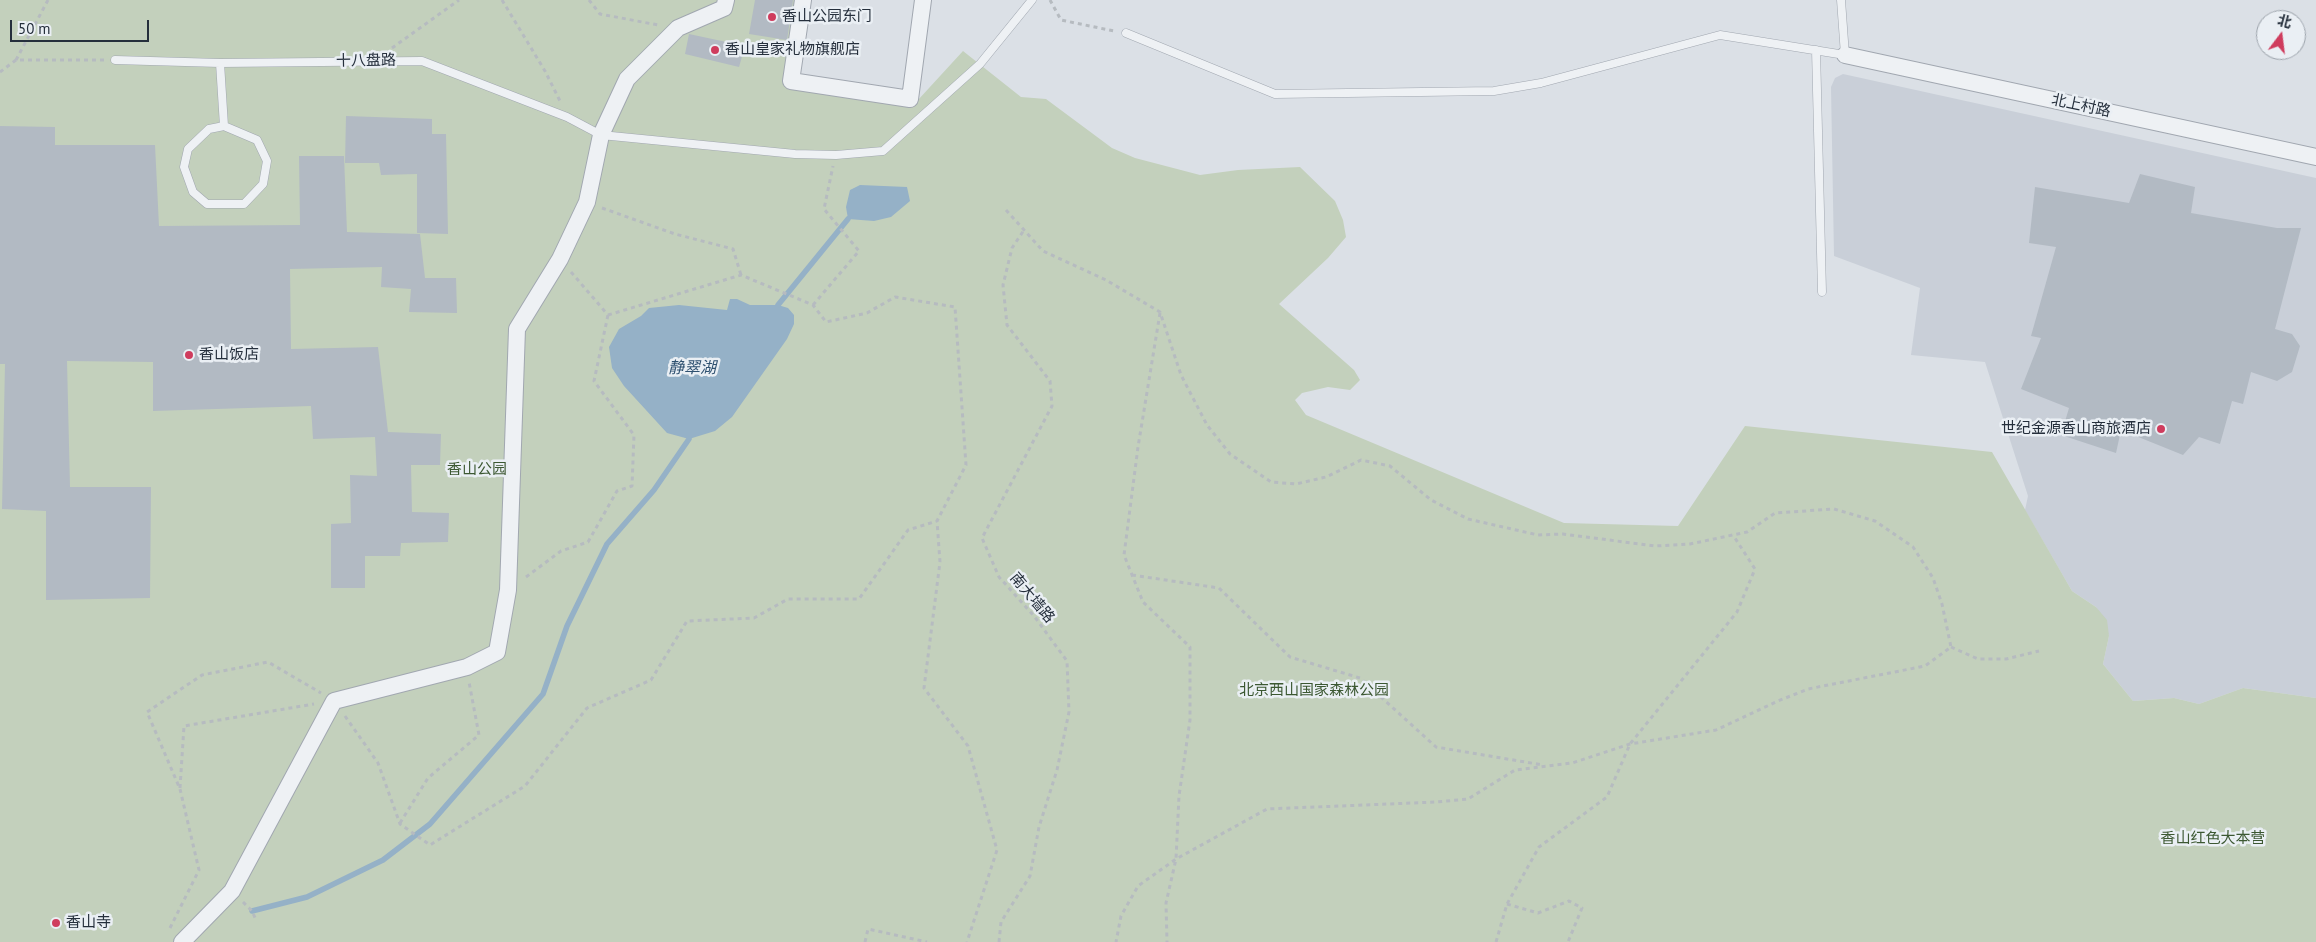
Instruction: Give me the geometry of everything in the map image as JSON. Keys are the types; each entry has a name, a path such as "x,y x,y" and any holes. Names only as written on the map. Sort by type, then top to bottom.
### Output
{"street":[{"path":"182,942 232,891 334,701 467,667 497,652 508,590 517,329 560,259 587,202 601,135 627,79 678,28 724,8 726,0"},
{"path":"803,0 791,81 910,99 923,0"},
{"name":"北上村路","path":"1845,55 2316,157"}],"lane":[{"path":"601,135 796,154 836,155 883,152 980,64 1032,0"},
{"path":"1126,33 1275,94 1494,91 1541,83 1720,35 1845,55 1841,0"},
{"path":"1816,50 1822,292"},
{"name":"十八盘路","path":"116,60 220,63 422,60 567,117 601,135"},
{"path":"220,63 224,126"},
{"path":"224,126 257,140 266,160 263,184 244,204 207,204 193,192 184,167 188,149 209,129 224,126"}],"path":[{"path":"0,72 16,60 48,0"},
{"path":"373,61 459,0"},
{"path":"502,0 546,71 567,117"},
{"path":"589,0 600,14 678,28"},
{"path":"1050,0 1061,20 1126,33"},
{"path":"16,60 116,60"},
{"path":"813,305 858,251 824,209 836,155"},
{"path":"587,202 675,234 733,249 741,274"},
{"path":"1006,210 1043,251 1106,280 1160,312 1182,375 1207,425 1230,454 1271,482 1296,484 1318,479 1361,460 1390,466 1431,500 1468,519 1538,535 1563,534 1655,546 1690,544 1748,532 1775,513 1834,509 1875,521 1913,547 1933,578 1942,604 1951,648"},
{"name":"南大墙路","path":"999,942 1001,922 1030,876 1040,827 1057,770 1069,712 1067,661 1034,616 1000,577 982,538 1052,406 1050,381 1007,325 1003,285 1012,248 1024,230"},
{"path":"560,259 608,315"},
{"path":"608,315 741,274 813,305 826,322 867,313 894,297 955,307 966,465 937,520 940,562 924,688 968,746 997,850 967,942"},
{"path":"1160,312 1138,448 1124,555 1143,602 1190,647 1190,720 1179,796 1176,859 1166,903 1167,942"},
{"path":"508,590 561,551 588,542 617,491 632,486 634,435 594,381 608,315"},
{"path":"467,667 479,735 428,778 400,824 430,845 525,786 587,708 651,680 687,621 754,618 788,599 859,599 908,530 937,520"},
{"path":"1496,942 1507,904 1539,847 1608,797 1630,744 1737,612 1755,569 1733,535"},
{"path":"1132,575 1219,588 1290,657 1360,678 1436,747 1548,766"},
{"path":"1951,648 1978,659 2006,659 2040,651"},
{"path":"1116,942 1121,916 1138,886 1176,859 1267,810 1468,799 1515,770 1572,763 1630,744 1716,730 1778,700 1808,689 1925,666 1951,648"},
{"path":"167,934 199,870 180,789 147,712 202,675"},
{"path":"180,789 184,726 334,701"},
{"path":"1507,904 1538,913 1569,901 1582,908 1568,942"},
{"path":"865,942 868,929 926,942"}],"shaded area":[{"name":"世纪金源香山商旅酒店","path":"1843,74 2316,178 2316,698 2243,688 2199,704 2174,698 2133,701 2103,664 2109,636 2096,607 2072,591 2025,510 2028,496 1985,362 1911,355 1920,288 1834,256 1831,87 1835,78"}],"green space":[{"path":"0,0 803,0 791,81 918,100 963,51 1021,97 1046,99 1112,148 1135,158 1200,175 1238,170 1300,167 1335,201 1343,220 1346,237 1328,258 1279,304 1354,370 1360,380 1350,390 1328,387 1302,393 1295,400 1306,415 1564,523 1678,526 1745,426 1992,452 2072,591 2096,607 2107,620 2109,636 2103,664 2133,701 2174,698 2199,704 2243,688 2316,698 2316,942 0,942"}],"water":[{"path":"860,185 907,187 910,201 891,217 874,221 848,219 846,207 850,190"},
{"name":"静翠湖","path":"730,299 737,299 750,305 778,305 788,308 794,315 794,324 787,339 732,417 715,431 689,439 667,433 624,386 612,368 609,347 619,329 641,316 649,308 679,305 727,310"}],"building":[{"name":"香山公园东门","path":"755,0 793,0 787,40 749,34"},
{"name":"香山皇家礼物旗舰店","path":"689,34 745,46 739,67 685,54"},
{"path":"346,116 432,119 432,134 446,134 448,234 417,233 417,174 381,175 379,163 345,163"},
{"name":"香山饭店","path":"0,126 55,127 55,145 155,145 159,226 300,225 299,156 344,156 347,232 420,234 425,278 456,278 457,313 409,312 411,289 381,287 382,267 290,269 291,349 378,347 388,432 441,434 440,465 411,465 412,512 449,513 448,542 401,543 400,556 365,556 365,588 331,588 331,524 351,523 350,475 377,476 375,437 313,439 311,406 153,411 153,362 67,361 70,487 151,487 150,598 46,600 46,511 2,509 5,364 0,364"},
{"path":"2140,174 2195,187 2191,213 2277,228 2301,228 2275,329 2292,334 2300,346 2292,372 2277,381 2251,372 2243,404 2232,401 2220,444 2199,437 2183,455 2121,430 2116,453 2061,435 2069,408 2021,389 2041,338 2031,336 2056,247 2029,243 2035,187 2129,203"}],"waterway":[{"path":"778,305 848,219"},
{"path":"252,911 307,897 383,860 430,824 543,694 567,626 607,544 654,490 689,439"}],"place":[{"name":"香山公园东门","path":"772,17"},
{"name":"香山皇家礼物旗舰店","path":"715,50"},
{"name":"香山饭店","path":"189,355"},
{"name":"世纪金源香山商旅酒店","path":"2161,429"},
{"name":"香山寺","path":"56,923"}],"park label":[{"name":"香山公园","path":"477,470"},
{"name":"北京西山国家森林公园","path":"1314,691"},
{"name":"香山红色大本营","path":"2213,839"}]}
